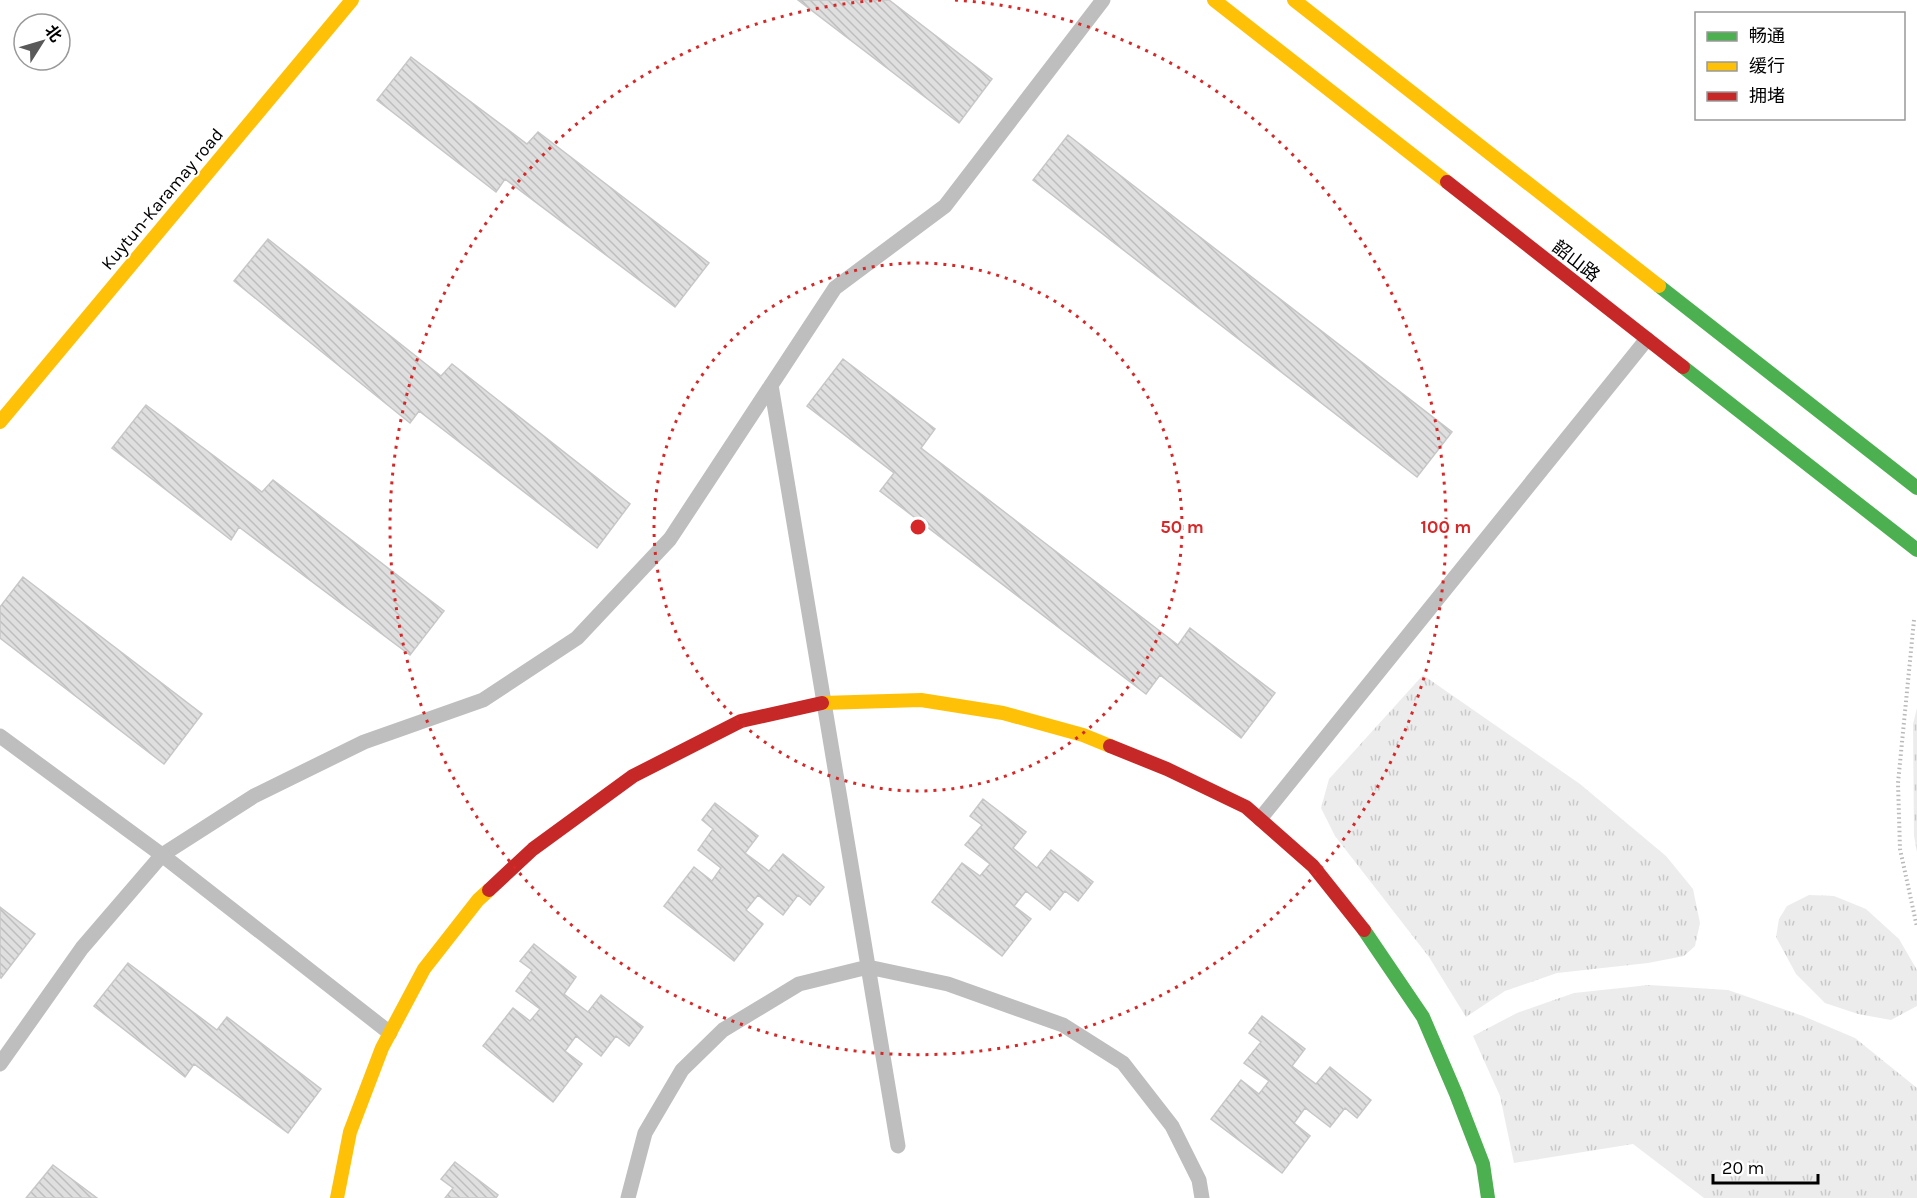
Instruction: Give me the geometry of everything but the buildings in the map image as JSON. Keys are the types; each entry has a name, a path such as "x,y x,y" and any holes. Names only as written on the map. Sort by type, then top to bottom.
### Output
{"street":[{"name":"Kuytun-Karamay road","path":"0,422 352,0"},
{"name":"韶山路","path":"1214,0 1917,550"},
{"name":"韶山路","path":"1294,0 1917,488"},
{"path":"338,1198 350,1132 382,1048 424,969 478,900 533,849 633,776 741,721 824,703 921,700 1003,713 1083,735 1157,765 1246,807 1260,819 1313,866 1368,935 1423,1017 1483,1164 1488,1198"}],"lane":[{"path":"0,1064 82,948 162,855 264,791 364,742 483,700 577,638 670,539 835,288 945,206 1103,0"},
{"path":"1260,819 1647,339"},
{"path":"771,385 898,1146"},
{"path":"0,736 162,855 390,1033"},
{"path":"628,1198 645,1133 682,1070 723,1030 799,984 868,967 948,984 1063,1025 1123,1063 1172,1126 1199,1180 1202,1198"}],"path":[{"path":"1914,620 1898,783 1900,849 1917,927"}],"green space":[{"path":"1423,675 1580,784 1666,856 1693,889 1700,923 1695,946 1684,956 1648,963 1557,973 1505,991 1466,1017 1429,957 1335,836 1321,808 1329,779"},
{"path":"1917,708 1917,852 1914,836 1913,724"},
{"path":"1809,895 1834,896 1866,909 1899,939 1917,970 1917,1006 1891,1020 1858,1014 1825,1003 1796,974 1776,937 1779,919 1787,906"},
{"path":"1649,985 1728,990 1803,1016 1855,1038 1917,1088 1917,1198 1704,1198 1633,1144 1514,1163 1500,1096 1473,1036 1517,1013 1574,993"}],"traffic: fast":[{"path":"1659,286 1917,488"},
{"path":"1683,367 1917,550"},
{"path":"1364,930 1423,1017 1483,1164 1488,1198"}],"traffic: slow":[{"path":"0,422 352,0"},
{"path":"1214,0 1447,182"},
{"path":"1294,0 1659,286"},
{"path":"822,703 921,700 1003,713 1083,735 1110,746"},
{"path":"337,1198 350,1132 382,1048 424,969 478,900 489,890"}],"traffic: jam":[{"path":"1447,182 1683,367"},
{"path":"489,890 533,849 633,776 741,721 822,703"},
{"path":"1110,746 1167,769 1246,807 1313,866 1364,930"}]}
